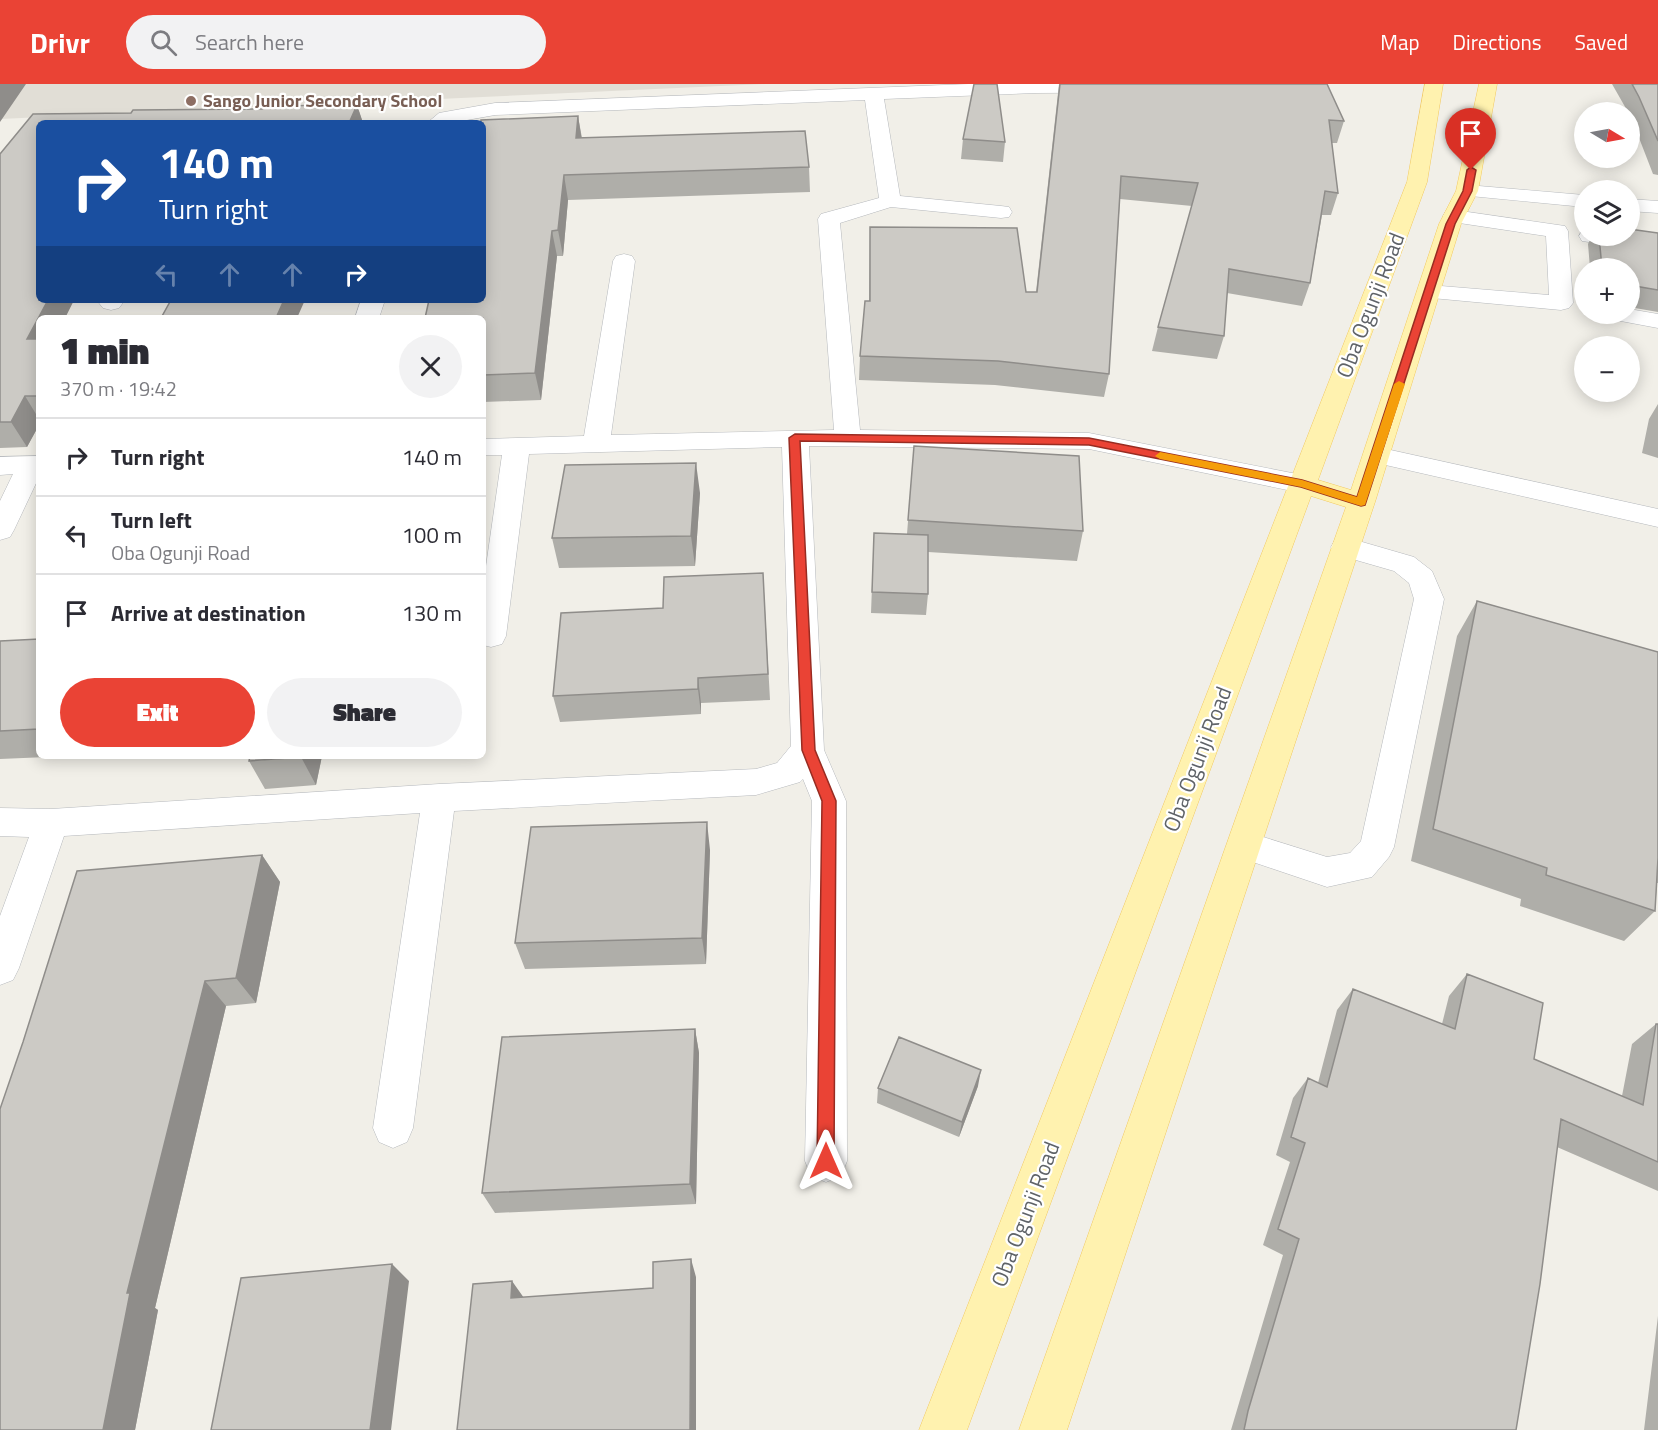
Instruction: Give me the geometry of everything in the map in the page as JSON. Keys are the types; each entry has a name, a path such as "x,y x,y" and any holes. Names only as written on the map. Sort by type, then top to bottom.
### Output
{"main road":[{"name":"Oba Ogunji Road","path":"943,1430 1417,182 1434,84"},
{"path":"1043,1430 1461,203 1488,84"},
{"path":"1302,484 1361,502"}],"street":[{"path":"441,120 446,117 495,109 874,95 1036,86 1174,86 1180,84"},
{"path":"874,95 890,201"},
{"path":"848,438 829,219 890,201 1001,212"},
{"path":"1461,203 1574,201"},
{"path":"1461,203 1557,231 1574,234"},
{"path":"1640,206 1658,207"},
{"path":"1429,292 1573,305 1557,231"},
{"path":"1640,243 1658,245"},
{"path":"596,444 624,261"},
{"path":"1640,318 1658,321"},
{"path":"486,447 795,438 1089,441 1302,484"},
{"path":"795,438 808,750 829,801 826,1161"},
{"path":"491,636 517,445"},
{"path":"1377,455 1658,518"},
{"path":"0,466 35,465 0,530"},
{"path":"1244,845 1327,872 1360,866 1377,847 1429,599 1422,578 1404,564 1345,547"},
{"path":"0,822 51,823 439,798 756,782 788,773 808,750"},
{"path":"393,1128 439,798"},
{"path":"0,968 51,823"}],"shaded area":[{"name":"Sango Junior Secondary School","path":"0,84 765,84 0,119"}],"building":[{"path":"974,84 997,84 1005,142 963,139"},
{"path":"1060,84 1327,84 1344,121 1329,120 1338,193 1325,191 1310,283 1229,269 1224,336 1158,327 1198,183 1121,176 1109,374 998,361 860,356 865,301 870,301 870,227 1017,228 1026,292 1037,292"},
{"path":"1632,84 1658,84 1658,141 1639,97"},
{"path":"357,105 350,120 36,120 36,303 46,303 40,315 36,315 36,322 27,339 36,339 36,396 25,396 11,422 0,422 0,154 33,114 131,113 133,110 262,109 263,106"},
{"path":"578,116 576,138 805,131 809,167 564,175 558,230 552,231 535,373 486,375 486,315 426,315 428,303 486,303 486,120 481,120"},
{"path":"1640,231 1658,233 1658,290 1640,287 1640,258 1601,258 1600,246 1640,246"},
{"path":"169,303 283,303 277,315 163,315"},
{"path":"914,446 1079,456 1083,531 908,520"},
{"path":"696,463 691,536 552,538 565,465"},
{"path":"874,533 928,535 928,594 872,592"},
{"path":"763,573 768,674 698,678 698,689 553,696 561,613 663,608 664,577"},
{"path":"1477,601 1658,652 1658,858 1655,911 1546,875 1547,868 1433,829"},
{"path":"36,639 36,729 0,731 0,641"},
{"path":"249,759 275,759 249,761"},
{"path":"707,822 702,938 515,943 531,827"},
{"path":"262,855 236,978 205,981 127,1293 130,1293 103,1430 0,1430 0,1109 77,871"},
{"path":"1467,974 1543,1003 1534,1059 1643,1105 1656,1024 1658,1024 1658,1162 1561,1119 1540,1284 1516,1430 1244,1430 1299,1239 1278,1229 1305,1143 1291,1137 1308,1078 1327,1087 1353,989 1455,1029"},
{"path":"695,1029 690,1184 482,1193 502,1037"},
{"path":"899,1037 981,1070 962,1122 878,1088"},
{"path":"691,1259 690,1430 457,1430 473,1284 512,1281 511,1298 653,1288 653,1262"},
{"path":"392,1264 370,1430 211,1430 241,1278"}],"slow traffic":[{"path":"1160,456 1302,484 1361,502 1399,384"}],"place":[{"name":"Sango Junior Secondary School","path":"191,101"}],"route":[{"path":"826,1161 829,801 808,750 795,438 1089,441 1302,484 1361,502 1450,224 1467,191 1471,170"}]}
